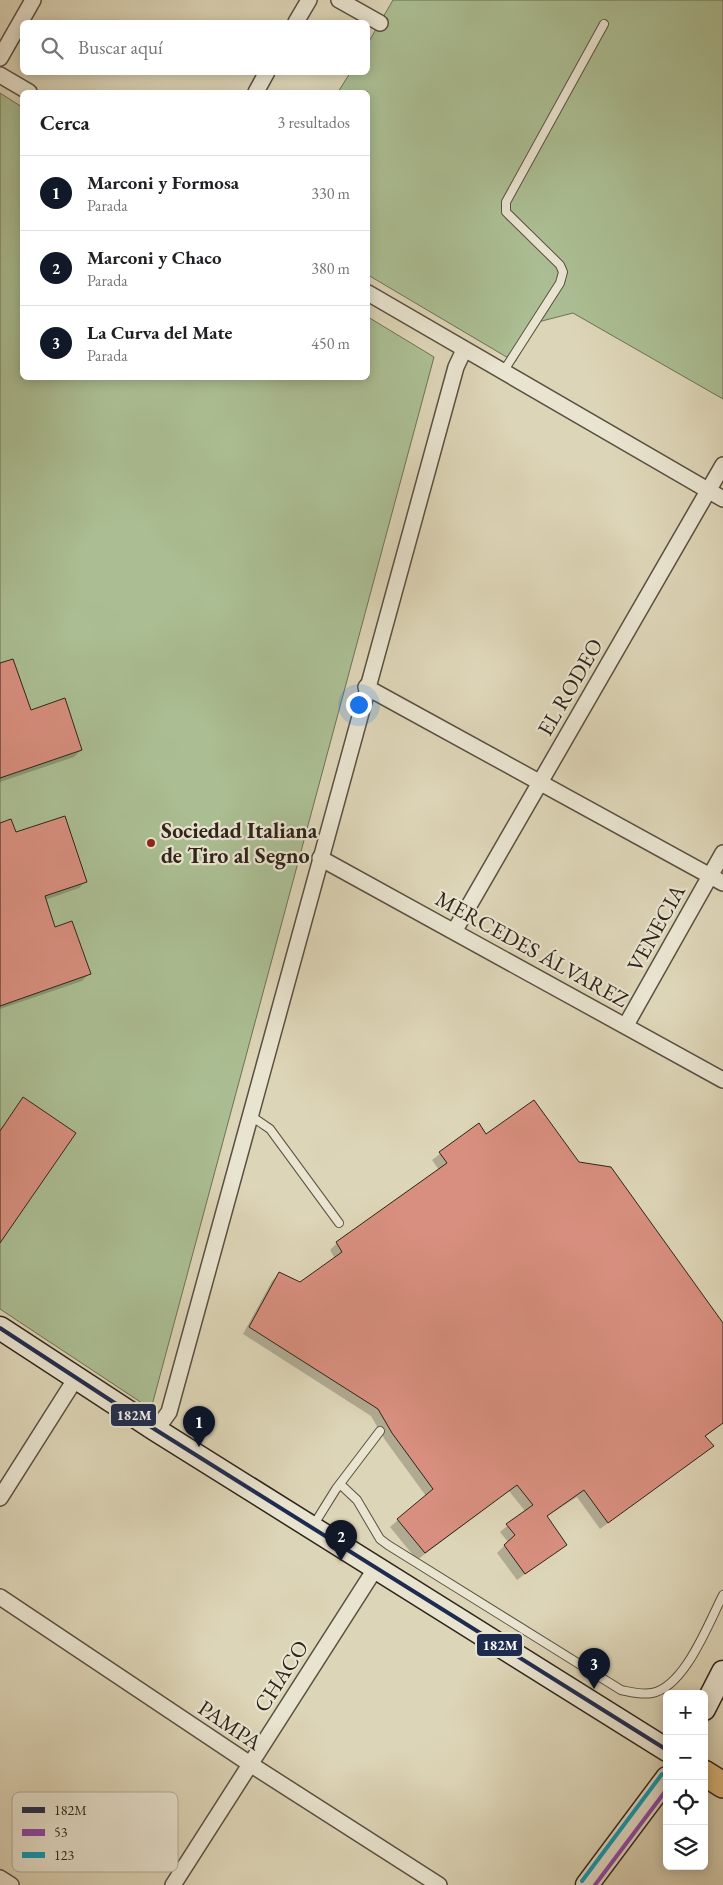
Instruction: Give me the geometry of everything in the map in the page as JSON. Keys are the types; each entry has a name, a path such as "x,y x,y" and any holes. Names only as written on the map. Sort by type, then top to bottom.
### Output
{"main road":[{"path":"0,1328 156,1430 312,1528 377,1566 663,1747"},
{"path":"708,1701 723,1672"},
{"path":"708,1776 723,1785"},
{"path":"587,1885 666,1780"}],"street":[{"path":"22,20 33,0"},
{"path":"297,20 309,0"},
{"path":"339,0 380,23"},
{"path":"0,58 20,23"},
{"path":"0,75 26,90"},
{"path":"257,90 265,75"},
{"path":"370,293 464,350 723,499"},
{"path":"156,1430 169,1412 251,1116 366,687 456,367 464,350"},
{"name":"EL RODEO","path":"455,930 723,465"},
{"path":"366,687 716,879"},
{"name":"VENECIA","path":"626,1025 716,879 723,853"},
{"name":"MERCEDES ÁLVAREZ","path":"320,858 455,930 723,1080"},
{"path":"0,1498 76,1378"},
{"name":"CHACO","path":"173,1885 377,1566"},
{"name":"PAMPA","path":"0,1597 250,1764 439,1885"},
{"path":"0,1878 11,1885"}],"lane":[{"path":"503,372 560,283 563,272 560,265 506,212 506,202 604,24"},
{"path":"251,1116 270,1129 339,1223"},
{"path":"312,1528 340,1484 380,1431"},
{"path":"340,1484 357,1500 380,1539 388,1545 620,1690 653,1693 668,1686 680,1673 723,1595"}],"green space":[{"path":"393,0 723,0 723,399 573,313 538,322 515,362 370,276 370,90 339,90 349,75 370,75 370,40"},
{"name":"Sociedad Italiana de Tiro al Segno","path":"0,93 20,106 20,380 370,380 370,318 434,357 151,1409 0,1309"}],"building":[{"path":"13,659 31,710 65,698 82,750 0,778 0,663"},
{"path":"65,816 87,882 45,896 55,927 72,921 91,974 0,1006 0,823 11,819 16,832"},
{"path":"23,1097 76,1133 0,1243 0,1131"},
{"path":"534,1100 579,1162 611,1167 723,1323 723,1423 705,1436 714,1446 608,1523 584,1490 547,1516 567,1545 525,1574 504,1545 515,1535 506,1524 533,1505 517,1485 425,1553 397,1519 433,1489 392,1433 378,1409 249,1327 279,1272 300,1282 342,1252 336,1242 447,1163 439,1152 479,1123 486,1134"}],"transit line":[{"name":"182M","path":"0,1328 156,1430 663,1747"},
{"name":"123","path":"582,1881 662,1774"},
{"name":"53","path":"595,1885 663,1794"}],"place":[{"name":"Sociedad Italiana de Tiro al Segno","path":"151,843"},
{"name":"Marconi y Formosa","path":"199,1447"},
{"name":"Marconi y Chaco","path":"341,1561"},
{"name":"La Curva del Mate","path":"594,1689"}]}
